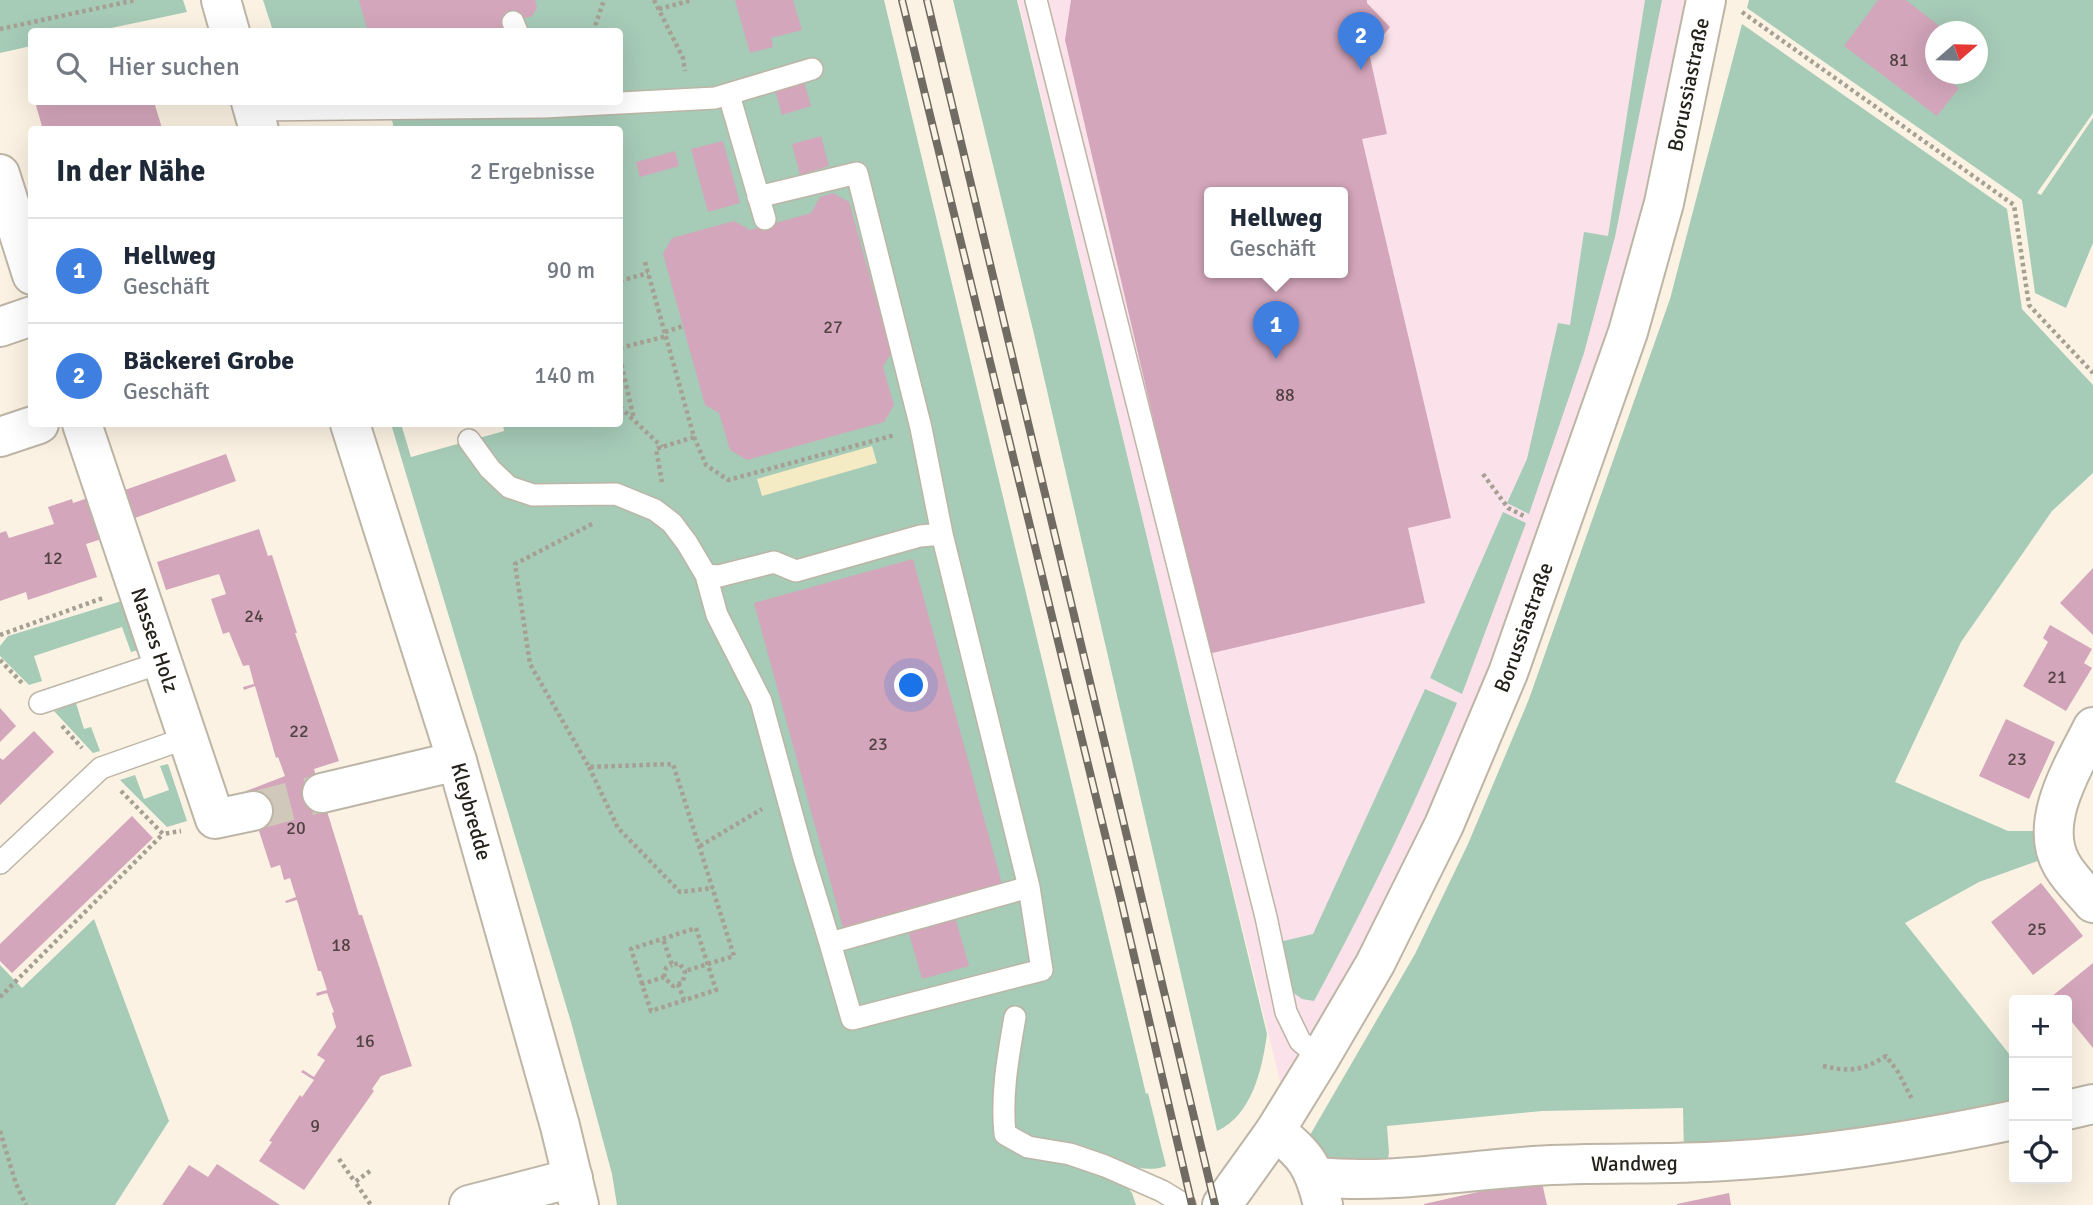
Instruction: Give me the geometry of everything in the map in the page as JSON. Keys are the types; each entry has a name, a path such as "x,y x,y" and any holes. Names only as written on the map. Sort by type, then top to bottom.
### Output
{"street":[{"path":"221,0 229,28"},
{"name":"Borussiastraße","path":"1222,1205 1275,1131 1374,964 1444,825 1508,673 1628,332 1721,4"},
{"path":"0,174 28,262"},
{"path":"0,327 28,317"},
{"path":"0,437 30,427"},
{"name":"Nasses Holz","path":"83,427 215,819 253,811"},
{"name":"Kleybredde","path":"351,427 457,761 576,1192"},
{"path":"2093,727 2065,782 2052,828 2054,847 2062,865 2093,903"},
{"path":"322,793 457,761"},
{"path":"2072,1109 2093,1104"},
{"name":"Wandweg","path":"1275,1131 1302,1153 1320,1191 1348,1180 1396,1179 1534,1166 1723,1161 1850,1149 1926,1138 2009,1121"},
{"path":"469,1205 576,1192"}],"lane":[{"path":"1036,0 1266,917 1286,1012 1300,1041 1320,1058"},
{"path":"623,101 715,98 812,69"},
{"path":"729,95 765,219"},
{"path":"254,114 514,105"},
{"path":"469,440 490,469 509,487 533,495 616,494 655,510 672,523 687,543 706,575 717,615 761,701 852,1019 1042,970 1029,887 942,534 921,428 857,173 758,197"},
{"path":"706,575 719,576 774,562 796,571 920,536 942,534"},
{"path":"40,703 163,662"},
{"path":"0,863 101,768 189,737"},
{"path":"830,943 1029,887"},
{"path":"1015,1017 1005,1069 1005,1134 1028,1147 1070,1154 1105,1166 1162,1191 1185,1205"}],"path":[{"path":"0,29 136,0"},
{"path":"594,28 604,0"},
{"path":"654,0 683,58"},
{"path":"659,9 688,1"},
{"path":"1721,4 2014,205 2029,305 2093,373"},
{"path":"645,262 694,437 706,465 728,480 921,428"},
{"path":"623,281 648,273"},
{"path":"623,347 683,326"},
{"path":"623,371 634,419"},
{"path":"623,410 662,447 694,437"},
{"path":"1483,474 1508,508 1524,516"},
{"path":"595,523 514,564 530,664 589,767 618,828 680,892 713,888"},
{"path":"0,635 137,587"},
{"path":"0,660 157,830"},
{"path":"589,767 673,764 734,956 685,971"},
{"path":"700,846 786,794"},
{"path":"0,998 163,834"},
{"path":"696,928 708,964 716,990 651,1011 631,949 696,928"},
{"path":"663,939 672,965"},
{"path":"679,963 685,971 683,982 673,986 664,977 666,968 672,965 679,963"},
{"path":"642,984 664,977"},
{"path":"678,984 684,1000"},
{"path":"1823,1066 1845,1071 1868,1068 1886,1056 1913,1100 1926,1138"},
{"path":"0,1131 16,1184 26,1205"},
{"path":"339,1159 371,1205"},
{"path":"355,1182 370,1171"}],"shaded area":[{"path":"1018,0 1698,0 1620,329 1451,788 1284,1097"}],"green space":[{"path":"0,0 183,0 187,12 111,28 28,28 28,47 0,53"},
{"path":"263,0 884,0 1146,1094 1148,1093 1166,1166 1143,1168 1103,1158 1132,1193 1136,1205 617,1205 612,1174 571,1022 392,427 402,427 411,457 504,431 503,427 623,427 623,126 393,126 389,105 623,105 623,28 272,28"},
{"path":"953,0 1017,0 1267,1034 1258,1076 1247,1103 1229,1124 1217,1131 1034,334"},
{"path":"1645,0 1662,0 1615,237 1584,353 1529,514 1507,503 1527,459 1558,323 1570,325 1584,232 1608,236"},
{"path":"1749,0 2093,0 2093,113 2037,193 2041,195 2093,118 2093,243 2066,308 2035,293 2022,200 1747,8"},
{"path":"1742,24 2007,209 2022,309 2093,385 2093,473 2052,511 1961,642 1895,782 2008,831 2037,831 2043,859 1979,882 1905,923 2009,1054 2009,1110 1684,1154 1683,1108 1542,1111 1387,1126 1387,1163 1352,1164 1333,1160 1317,1147 1310,1135 1415,954 1468,844 1529,699 1670,299"},
{"path":"1503,512 1526,523 1462,694 1430,678"},
{"path":"125,600 142,649 131,652 122,627 34,656 42,681 29,685 0,656 0,646 8,636"},
{"path":"1425,689 1457,703 1407,816 1334,964 1314,1001 1302,999 1291,991 1275,943 1313,934"},
{"path":"76,703 84,729 91,727 100,751 93,753 54,711"},
{"path":"168,764 187,821 167,827 120,780 135,775 144,799 169,790 160,766"},
{"path":"94,919 169,1121 115,1205 0,1205 0,965 22,988"}],"sand":[{"path":"872,446 877,463 762,496 757,479"}],"building":[{"path":"359,0 535,0 537,8 532,16 503,25 504,28 367,28"},
{"path":"735,0 793,0 802,30 771,38 773,47 750,53"},
{"path":"1071,0 1367,0 1390,27 1369,53 1387,134 1362,139 1451,518 1408,528 1425,603 1208,654 1065,40"},
{"path":"1878,0 1906,0 1933,21 1925,21 1925,84 1953,84 1959,88 1937,116 1844,46"},
{"path":"802,75 811,106 782,115 773,84"},
{"path":"36,105 155,105 161,126 42,126"},
{"path":"821,136 829,166 800,175 792,144"},
{"path":"723,141 740,203 708,212 691,149"},
{"path":"675,151 679,166 640,177 636,162"},
{"path":"833,193 849,202 891,353 883,367 894,405 884,422 747,460 730,450 719,413 705,405 663,254 672,238 734,221 750,230 811,213 820,197"},
{"path":"226,454 236,481 135,518 125,490"},
{"path":"88,498 102,539 86,544 97,577 28,600 26,592 0,601 0,533 6,531 9,538 54,524 48,507 72,499 73,503"},
{"path":"259,529 268,556 272,555 295,633 339,761 314,769 359,915 362,915 412,1066 381,1076 372,1089 374,1091 304,1190 259,1161 300,1095 302,1097 314,1080 301,1072 303,1070 314,1077 325,1060 317,1055 336,1027 327,993 317,996 316,993 327,990 321,971 318,971 297,900 285,901 296,897 290,878 284,880 280,865 271,868 246,791 285,776 278,757 276,758 255,686 244,690 243,687 254,684 249,665 243,666 229,632 223,634 211,599 226,594 219,574 166,590 157,562"},
{"path":"913,559 1002,884 843,928 754,603"},
{"path":"2093,568 2093,635 2060,603"},
{"path":"2050,625 2092,649 2084,663 2092,668 2066,711 2023,686 2048,642 2043,638"},
{"path":"0,708 16,726 0,742"},
{"path":"2006,719 2055,742 2029,799 1979,776"},
{"path":"34,731 54,752 0,805 0,758 3,760"},
{"path":"132,816 153,838 12,973 0,961 0,944"},
{"path":"2041,883 2083,936 2033,975 1991,922"},
{"path":"955,917 969,966 922,979 908,930"},
{"path":"2093,963 2093,1048 2072,1022 2072,995 2053,995"},
{"path":"217,1164 280,1205 162,1205 189,1165 208,1177"},
{"path":"1541,1178 1547,1205 1424,1205 1424,1204"},
{"path":"1729,1193 1731,1205 1677,1205 1677,1204"}],"tunnel":[{"path":"253,811 322,793"}],"railway":[{"path":"902,0 1121,900 1192,1205"},
{"path":"927,0 1215,1205"}],"place":[{"name":"Bäckerei Grobe","path":"1361,70"},
{"name":"Hellweg","path":"1276,359"}]}
